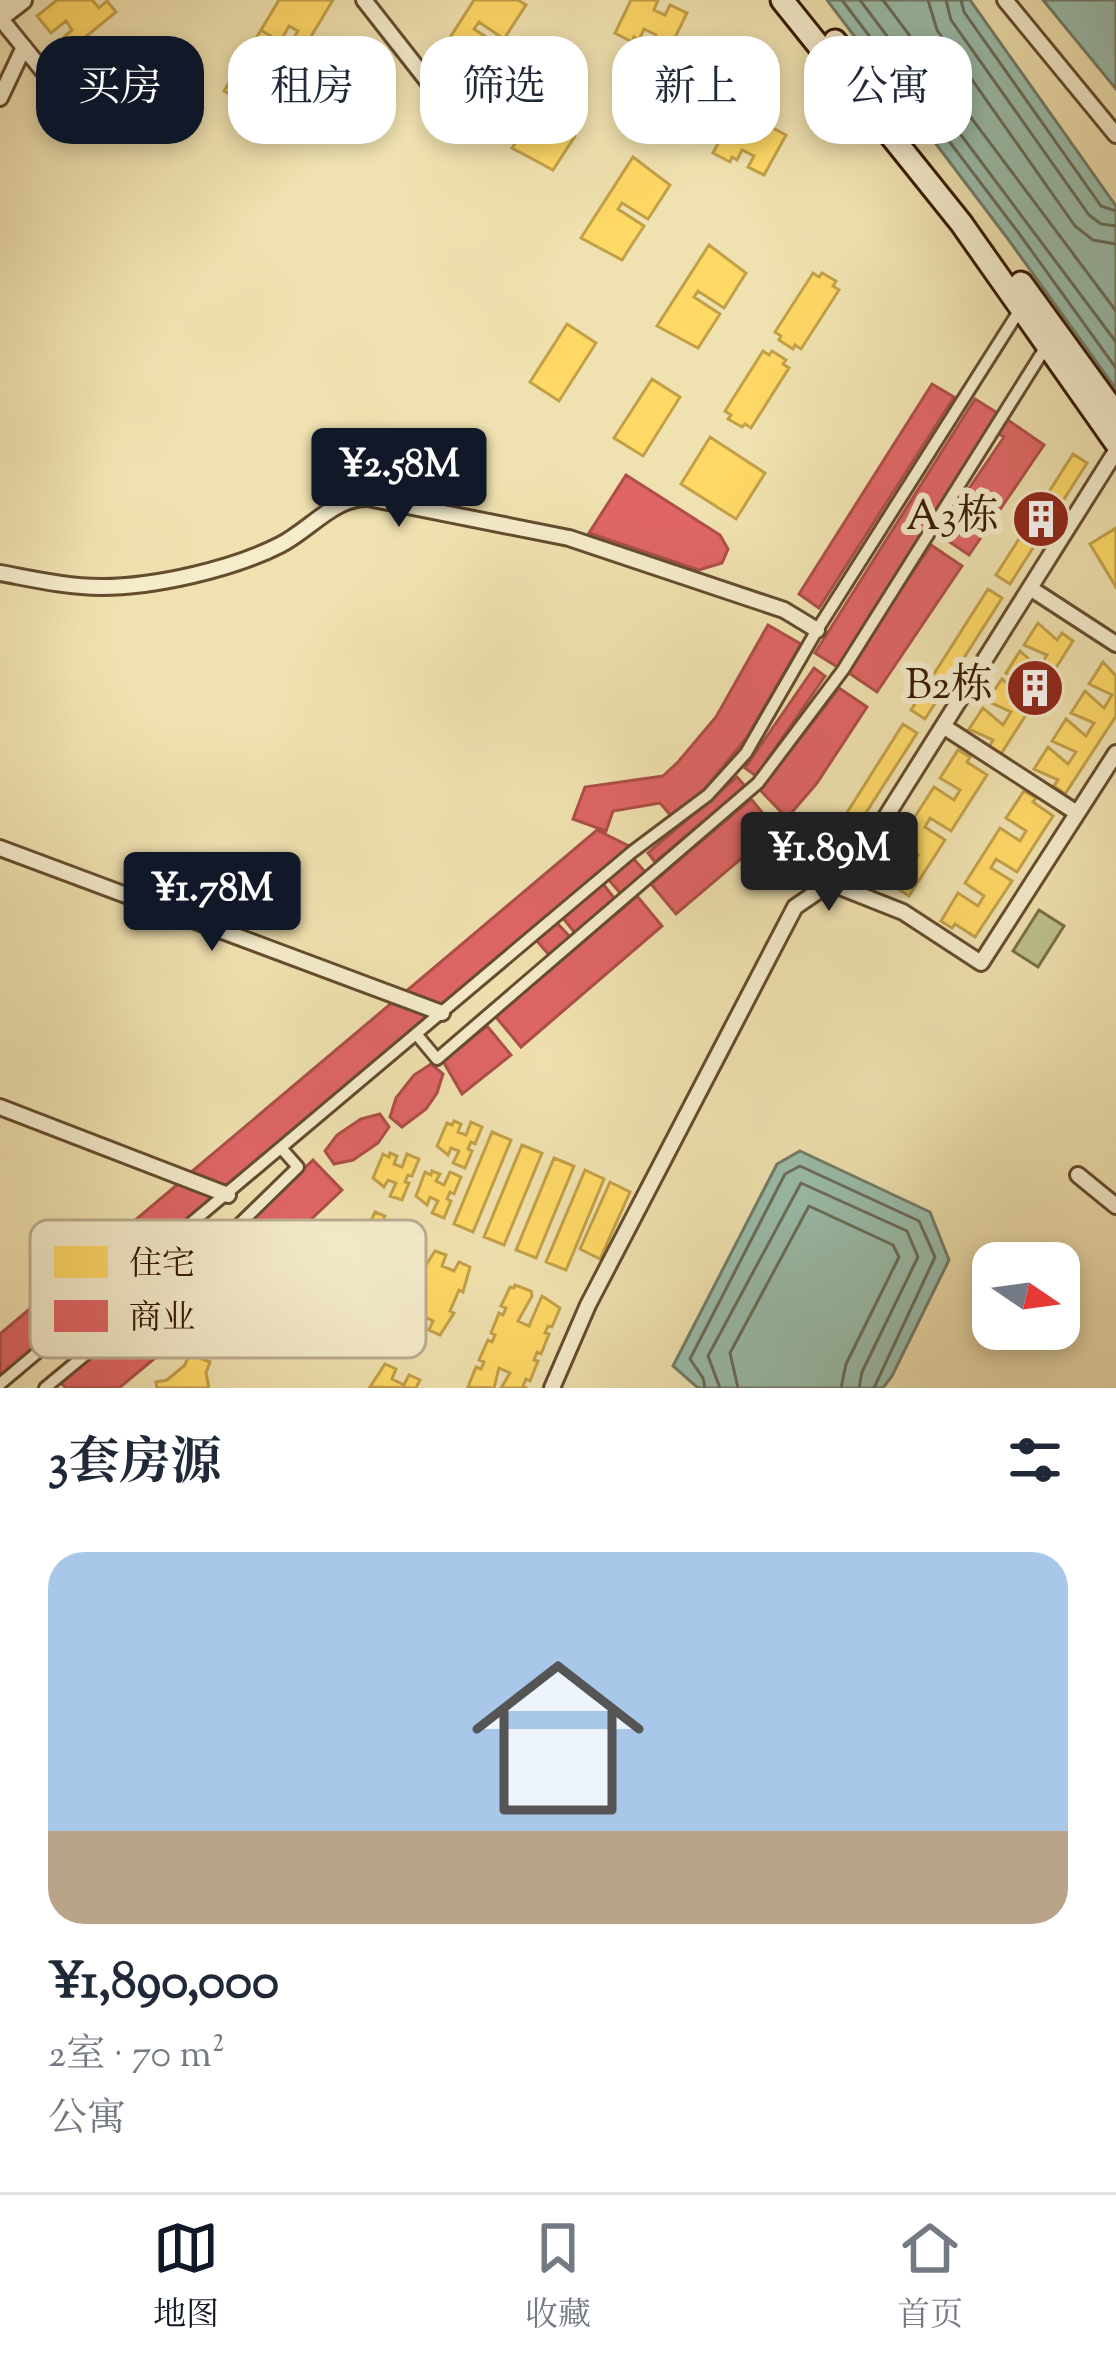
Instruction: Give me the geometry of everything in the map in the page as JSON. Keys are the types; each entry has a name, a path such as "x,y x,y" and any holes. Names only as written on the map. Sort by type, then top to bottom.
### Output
{"main road":[{"path":"782,0 961,223 1116,447"},
{"path":"800,0 968,211 1116,414"}],"street":[{"path":"22,0 0,18 36,62"},
{"path":"364,0 420,71"},
{"path":"1005,0 1116,135"},
{"path":"0,98 24,47"},
{"path":"198,1220 632,852 708,795 746,753 1021,308"},
{"path":"417,1035 437,1059 758,783 843,670 1047,345"},
{"path":"552,1388 588,1305 795,907 855,866 1116,447"},
{"path":"0,573 100,587 159,580 238,563 284,544 352,498 368,499 569,538 784,610 818,630"},
{"path":"1030,588 1116,644"},
{"path":"943,726 1077,814"},
{"path":"830,883 902,912 981,963 1116,753"},
{"path":"0,848 442,1013"},
{"path":"0,1107 228,1195"},
{"path":"244,1220 298,1167 282,1149"},
{"path":"1078,1175 1116,1206"},
{"path":"0,1384 31,1358"},
{"path":"45,1388 81,1358"}],"green space":[{"path":"1039,910 1064,926 1038,967 1013,951"}],"water":[{"path":"827,0 970,0 1116,206 1116,389 936,144 972,144 972,36 854,36"},
{"path":"1043,0 1116,0 1116,89"},
{"path":"800,1151 930,1212 949,1260 883,1388 698,1388 673,1366 777,1164"}],"building: 住宅":[{"path":"57,0 92,0 99,8 107,1 116,12 87,36 65,36 72,30 66,21 51,33 37,16"},
{"path":"279,0 333,0 311,36 295,36 298,31 289,26 283,36 261,30"},
{"path":"474,0 518,0 526,5 506,36 479,22 474,29 485,36 451,36"},
{"path":"631,0 658,0 654,10 665,15 670,5 687,13 676,36 655,36 644,29 641,36 615,33"},
{"path":"780,132 786,135 764,175 748,167 754,156 742,150 730,162 713,153 718,144 780,144"},
{"path":"515,144 570,144 553,170 512,148"},
{"path":"633,157 670,185 648,219 622,203 618,209 644,226 622,260 581,238"},
{"path":"709,245 746,273 724,308 698,291 694,297 720,314 698,348 657,326"},
{"path":"813,273 836,281 833,286 839,290 801,349 795,345 793,349 775,332"},
{"path":"567,324 596,343 559,401 530,382"},
{"path":"763,351 786,360 783,364 789,368 751,428 742,427 728,419 731,415 725,411"},
{"path":"652,379 680,397 643,456 614,438"},
{"path":"710,437 765,473 736,519 681,484"},
{"name":"A3栋","path":"1073,454 1087,463 1010,584 996,575"},
{"path":"1116,528 1116,587 1090,544"},
{"path":"988,589 1002,598 925,719 911,710"},
{"name":"B2栋","path":"1038,623 1057,640 1062,633 1073,641 1001,754 989,747 993,740 969,729 983,708 1003,725 1011,712 987,701 1002,679 1021,696 1029,684 1006,673 1020,651 1039,668 1047,655 1024,645"},
{"path":"1103,662 1116,676 1116,716 1065,794 1054,786 1058,780 1034,769 1048,747 1068,764 1076,752 1052,741 1066,719 1086,736 1094,723 1071,713 1085,691 1104,708 1112,695 1089,684"},
{"path":"903,724 917,733 837,858 824,849"},
{"path":"958,750 987,775 951,831 930,818 925,827 945,840 909,896 874,880 892,852 912,865 918,855 898,843 934,787 954,800 960,790 940,778"},
{"path":"1024,791 1053,816 1017,872 996,859 991,868 1012,881 975,937 955,924 952,928 941,921 958,893 978,906 984,896 965,883 1000,828 1020,841 1026,831 1006,818"},
{"path":"471,1122 482,1127 468,1149 472,1151 465,1168 453,1163 459,1151 451,1148 448,1155 437,1146 447,1123 461,1124 458,1132 466,1135"},
{"path":"492,1132 511,1140 473,1232 454,1224"},
{"path":"522,1145 542,1153 504,1245 484,1237"},
{"path":"390,1153 397,1156 394,1164 402,1167 407,1154 419,1159 405,1182 409,1183 402,1200 390,1196 396,1183 388,1180 384,1187 373,1178 383,1154 389,1157"},
{"path":"554,1158 574,1166 536,1258 516,1250"},
{"path":"585,1170 604,1179 566,1270 546,1262"},
{"path":"432,1171 440,1174 436,1181 444,1185 450,1172 461,1177 447,1199 451,1201 444,1218 432,1213 438,1201 430,1197 427,1205 416,1196 425,1172 431,1175"},
{"path":"610,1182 630,1192 600,1259 580,1249"},
{"path":"435,1251 446,1255 442,1266 454,1271 459,1262 470,1267 463,1292 459,1290 450,1311 454,1313 440,1335 429,1330 433,1321 426,1318 426,1265"},
{"path":"515,1285 531,1291 532,1296 518,1321 529,1326 542,1296 560,1308 545,1333 549,1334 541,1354 537,1352 530,1381 526,1379 523,1386 527,1388 501,1388 510,1373 499,1368 494,1388 468,1387 476,1367 481,1369 484,1362 479,1360 488,1340 492,1342 499,1313 503,1315 506,1308 501,1306"},
{"path":"188,1358 210,1362 209,1388 157,1388 156,1382 167,1380"},
{"path":"385,1364 396,1369 392,1379 404,1385 409,1375 420,1380 416,1388 370,1387"}],"building: 商业":[{"path":"932,384 954,397 819,608 799,594"},
{"path":"975,399 999,414 839,668 815,653"},
{"path":"1005,418 1044,445 969,555 938,534 1004,437 996,432"},
{"path":"626,475 720,535 728,549 722,563 699,570 589,533"},
{"path":"931,545 962,566 877,692 846,671"},
{"path":"768,625 801,644 747,737 704,790 673,818 660,803 613,811 606,831 573,819 585,787 663,776 678,762 716,717"},
{"path":"814,668 825,676 756,776 745,768"},
{"path":"839,688 867,707 817,783 787,818 760,790"},
{"path":"737,777 745,786 655,862 648,853"},
{"path":"751,799 776,829 676,914 651,884"},
{"path":"597,830 631,847 441,1007 404,993"},
{"path":"633,858 646,873 621,894 608,879"},
{"path":"603,884 615,899 575,933 563,918"},
{"path":"637,896 662,926 521,1047 495,1016"},
{"path":"557,923 570,937 549,955 536,940"},
{"path":"394,1001 428,1018 227,1187 190,1173"},
{"path":"487,1026 511,1055 462,1094 443,1061"},
{"path":"431,1064 443,1074 437,1093 426,1109 402,1127 390,1117 396,1098 414,1075"},
{"path":"380,1114 389,1127 378,1143 353,1160 334,1164 325,1151 337,1135 361,1119"},
{"path":"313,1160 342,1190 310,1220 249,1220"},
{"path":"178,1184 215,1197 188,1220 135,1220"},
{"path":"30,1309 30,1354 0,1379 0,1334"},
{"path":"89,1358 155,1358 119,1388 66,1388 60,1382"}],"place":[{"name":"A3栋","path":"1041,519"},
{"name":"B2栋","path":"1035,688"}]}
